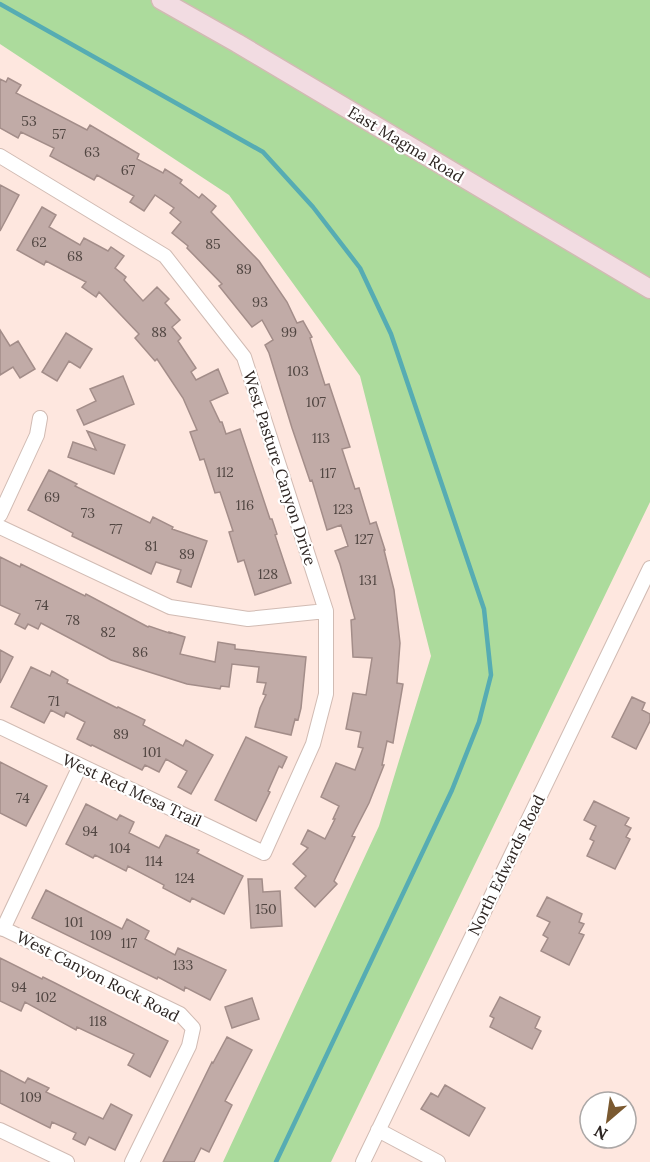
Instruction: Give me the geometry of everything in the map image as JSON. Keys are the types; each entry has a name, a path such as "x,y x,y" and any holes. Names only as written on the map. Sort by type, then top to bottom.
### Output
{"street":[{"name":"East Magma Road","path":"161,0 650,289"},
{"name":"West Pasture Canyon Drive","path":"0,156 165,256 244,357 326,611 324,704 313,744 264,853"},
{"path":"0,515 37,435 40,418"},
{"path":"0,527 170,607 248,619 326,611"},
{"name":"North Edwards Road","path":"363,1162 650,568"},
{"name":"West Red Mesa Trail","path":"0,727 264,853"},
{"path":"1,928 80,765"},
{"name":"West Canyon Rock Road","path":"1,928 180,1014 193,1029 189,1046 132,1162"},
{"path":"0,1130 67,1162"},
{"path":"378,1130 438,1162"}],"green space":[{"path":"0,0 650,0 650,502 331,1162 223,1162 379,826 431,656 360,376 229,195 0,44"}],"building":[{"path":"8,78 21,85 16,93 87,130 90,125 139,154 137,159 163,173 165,169 182,180 180,183 199,198 202,194 216,206 211,212 259,261 287,302 297,323 303,321 312,337 310,338 325,385 329,384 350,447 342,449 355,489 359,488 370,524 376,522 385,550 394,590 400,643 397,683 403,684 393,743 387,741 382,765 384,765 369,803 352,836 355,837 334,881 337,884 315,907 295,888 306,876 293,864 308,848 301,844 308,830 325,839 335,819 333,819 339,806 321,797 336,763 355,770 363,748 358,747 361,732 346,729 353,693 366,695 372,658 353,657 351,620 355,619 335,551 348,546 341,525 327,530 265,345 273,340 262,320 252,327 219,286 222,284 187,248 188,246 172,233 181,222 170,213 174,208 155,195 144,211 130,202 134,196 97,175 94,180 50,156 54,148 21,132 18,138 0,128 0,79 6,82"},
{"path":"0,185 19,195 0,231"},
{"path":"42,207 56,215 49,227 80,245 84,238 108,251 111,247 124,256 115,268 126,277 124,280 143,301 157,287 169,299 165,303 180,320 172,327 181,338 178,341 196,368 191,372 196,380 218,369 228,393 210,401 226,434 240,429 277,534 275,535 291,583 255,595 244,560 238,562 229,532 233,531 220,492 215,493 204,459 200,460 190,432 197,430 183,398 157,359 155,361 135,338 139,334 99,292 96,297 82,287 86,282 46,261 44,265 17,250"},
{"path":"0,330 10,346 18,341 35,369 20,378 13,367 0,375"},
{"path":"66,333 92,349 80,368 69,361 57,381 42,372"},
{"path":"123,376 134,404 84,425 77,410 96,401 90,389"},
{"path":"87,431 125,445 114,474 68,457 73,442 96,450"},
{"path":"49,470 77,484 75,486 150,523 153,517 173,527 172,529 207,541 191,587 177,582 181,570 156,562 151,574 72,536 73,533 28,510"},
{"path":"0,557 20,567 21,564 85,596 86,594 148,627 185,637 180,654 215,662 218,642 235,645 235,649 306,657 301,708 298,720 295,719 291,735 255,727 266,695 263,694 266,683 257,682 259,667 232,664 229,687 221,686 220,689 187,684 111,660 41,623 38,629 28,624 25,629 15,624 20,614 0,605"},
{"path":"0,650 13,657 0,683"},
{"path":"31,667 50,676 52,671 68,680 67,683 145,720 143,725 183,746 186,740 213,755 191,794 178,787 187,771 166,759 159,772 145,765 142,770 77,739 85,722 66,712 64,717 51,710 44,723 11,707"},
{"path":"632,697 645,703 642,710 650,714 650,721 636,749 612,737"},
{"path":"246,737 287,757 282,768 279,766 256,821 215,800"},
{"path":"0,762 47,786 26,826 0,813"},
{"path":"594,801 629,818 625,825 631,828 626,837 630,839 615,869 587,856 594,841 590,839 596,826 584,820"},
{"path":"86,804 117,820 120,815 134,822 129,833 159,848 166,835 199,850 197,853 243,876 224,914 192,898 190,902 128,866 126,871 95,855 93,858 66,844"},
{"path":"248,879 262,879 263,892 280,891 282,926 251,928"},
{"path":"46,890 122,929 127,919 149,931 145,939 175,955 178,948 226,970 210,1000 185,987 184,991 158,977 157,979 32,918"},
{"path":"547,897 582,914 579,922 584,924 579,933 584,935 569,965 541,951 548,938 543,935 550,922 537,916"},
{"path":"0,958 42,979 43,977 168,1041 150,1077 128,1065 134,1054 77,1027 76,1030 25,1002 21,1011 0,1001"},
{"path":"500,997 540,1017 535,1028 541,1031 532,1049 490,1027 494,1018 490,1016"},
{"path":"252,998 259,1019 232,1028 225,1007"},
{"path":"227,1037 252,1050 225,1101 232,1105 209,1152 201,1148 194,1162 163,1162 212,1062"},
{"path":"0,1070 25,1083 28,1078 49,1088 46,1092 103,1119 111,1104 132,1115 115,1150 89,1137 85,1145 73,1139 76,1133 52,1122 50,1128 0,1103"},
{"path":"445,1085 485,1108 469,1136 421,1109 431,1093 438,1097"}],"waterway":[{"path":"0,4 263,152 313,207 360,268 391,334 484,609 491,675 479,722 452,790 276,1162"}]}
